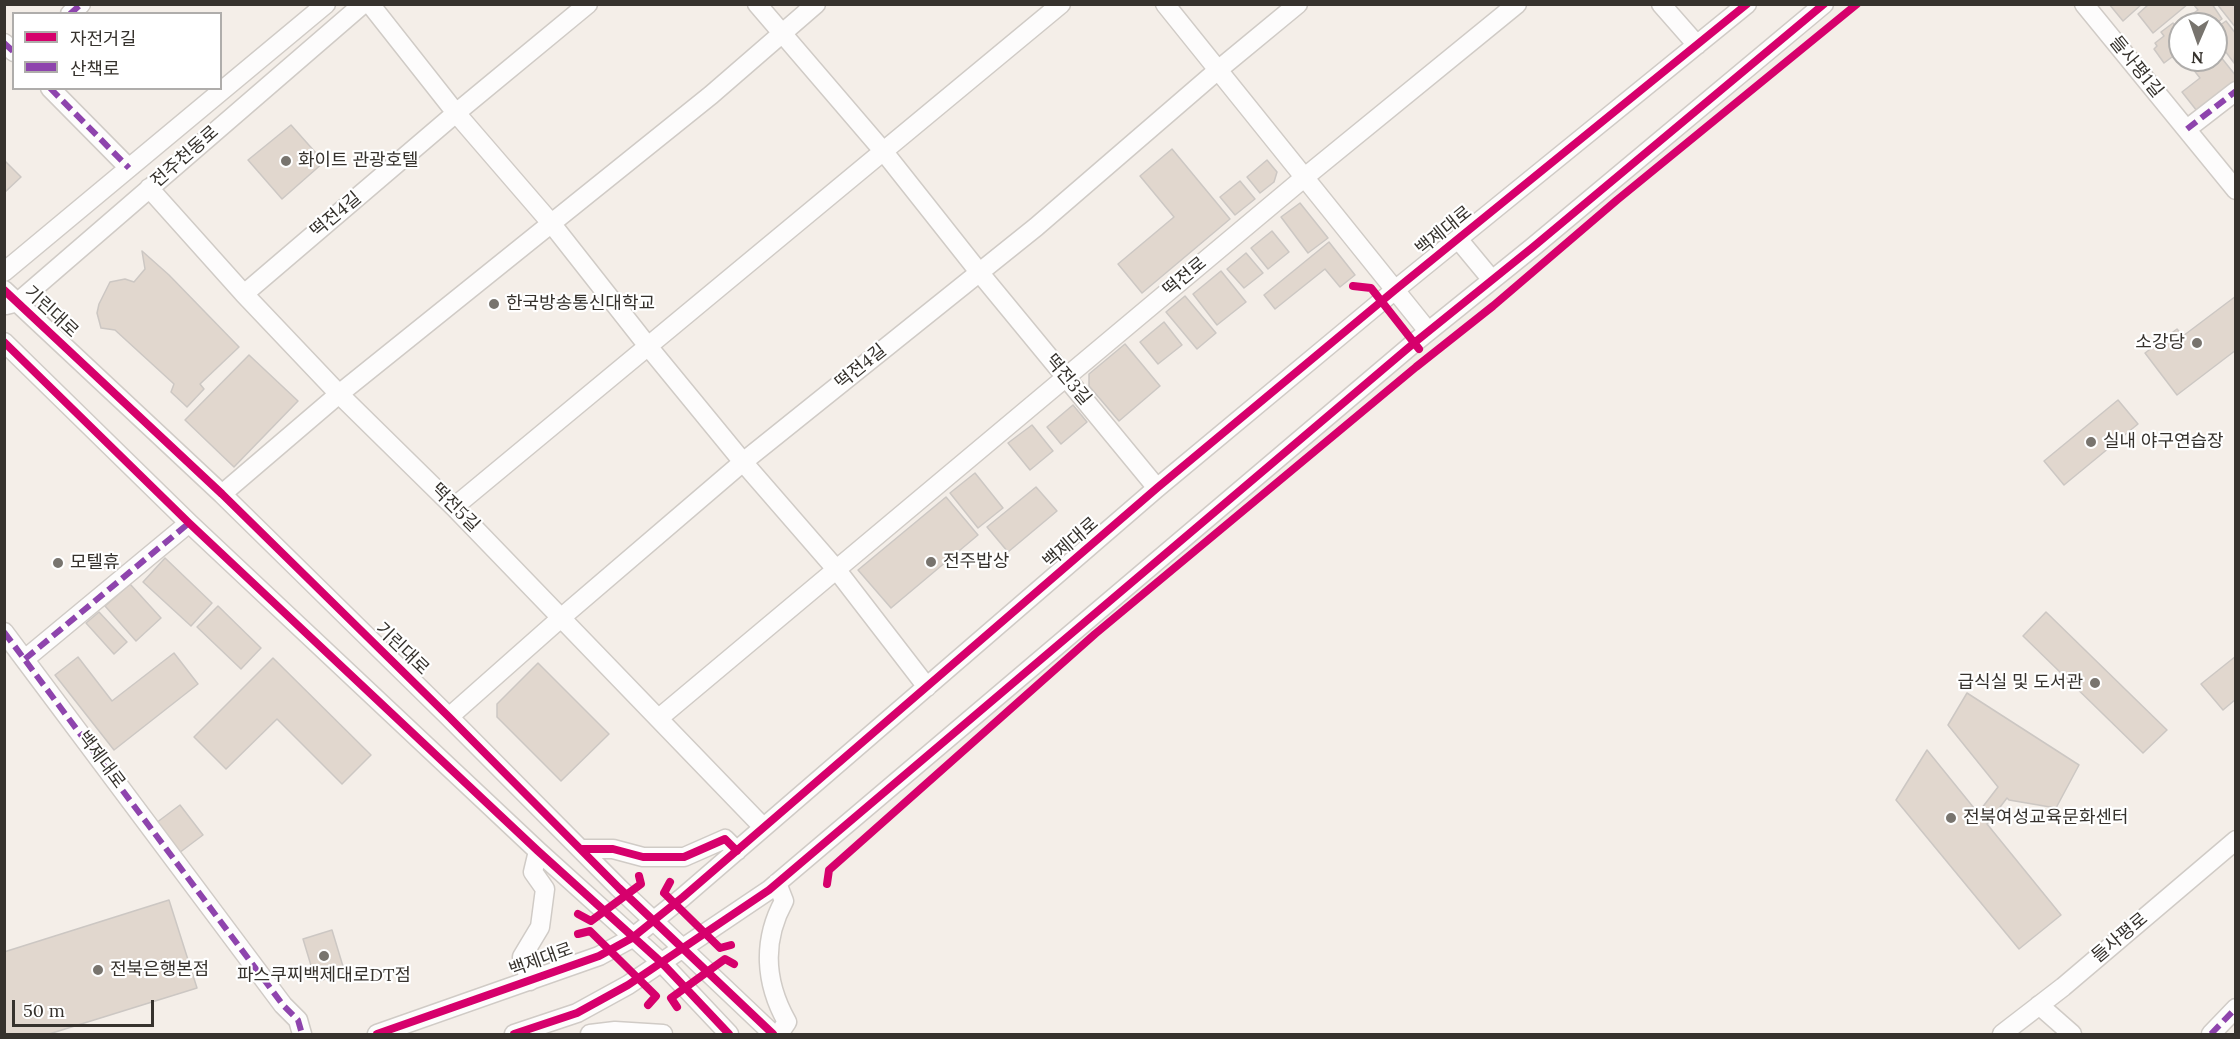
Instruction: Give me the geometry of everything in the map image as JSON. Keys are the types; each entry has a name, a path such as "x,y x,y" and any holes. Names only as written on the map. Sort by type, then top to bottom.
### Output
{"street":[{"name":"전주천동로","path":"4,272 326,4"},
{"name":"전주천동로","path":"9,299 149,188 363,4"},
{"path":"370,4 456,113 552,223 647,345 743,462 836,569 927,687"},
{"name":"떡전4길","path":"244,294 588,4"},
{"name":"떡전3길","path":"757,4 884,152 979,272 1157,488"},
{"path":"222,494 339,394 711,95 816,4"},
{"path":"454,507 1061,4"},
{"path":"1165,4 1428,331"},
{"path":"979,272 1036,227 1298,4"},
{"name":"떡전로","path":"1065,377 1517,4"},
{"path":"1661,4 1697,45"},
{"name":"백제대로","path":"377,1035 599,956 632,938 737,851 1157,488 1395,290 1747,4"},
{"path":"514,1035 577,1013 628,985 683,950 777,883 1428,331 1824,4"},
{"name":"들사평1길","path":"2085,4 2235,190"},
{"path":"52,90 129,168"},
{"path":"2187,129 2235,91"},
{"name":"떡전5길","path":"149,188 244,294 339,394 562,617 763,827"},
{"path":"1458,239 1492,280"},
{"name":"떡전4길","path":"449,717 743,462 979,272"},
{"name":"기린대로","path":"9,299 222,494 683,950 772,1035"},
{"path":"4,342 189,523 538,851 662,963 729,1035"},
{"path":"659,718 1065,377"},
{"path":"4,632 25,658 189,523"},
{"name":"백제대로","path":"25,658 283,1005 298,1020 302,1035"},
{"path":"581,849 613,849 643,857 684,857 725,839 737,851"},
{"name":"들사평로","path":"2002,1035 2235,840"},
{"path":"530,981 522,957 540,927 545,889 533,872 538,851"},
{"path":"777,883 784,901 776,916 770,942 769,974 779,1007 787,1022 779,1035"},
{"path":"2039,1005 2072,1035"},
{"path":"2211,1035 2235,1008"},
{"path":"577,1013 589,1035 615,1031 663,1035"}],"building":[{"path":"2109,4 2142,4 2123,21"},
{"path":"2149,4 2188,4 2178,12 2168,12 2168,21 2153,33 2138,14"},
{"path":"2212,4 2217,12 2195,12 2198,10 2194,5"},
{"path":"2217,4 2236,4 2236,28 2228,18 2228,12 2223,12"},
{"path":"2228,24 2236,34 2234,63 2228,55"},
{"path":"2168,27 2168,60 2164,63 2154,49 2157,46 2155,43 2164,36 2161,32"},
{"path":"2228,66 2236,76 2236,81 2197,111 2182,92 2200,78 2195,72 2228,72"},
{"name":"화이트 관광호텔","path":"291,125 324,162 282,199 248,160"},
{"path":"1172,149 1230,219 1142,293 1118,264 1174,217 1140,176"},
{"path":"4,160 21,177 4,193"},
{"path":"1267,160 1277,172 1274,182 1260,193 1247,177"},
{"path":"1240,181 1255,199 1235,215 1220,197"},
{"path":"1300,203 1328,238 1308,253 1281,217"},
{"path":"1272,231 1289,252 1268,269 1251,248"},
{"path":"1329,242 1355,275 1340,287 1325,269 1275,309 1264,295"},
{"path":"142,251 169,275 239,347 200,384 204,389 187,407 171,392 174,384 115,330 101,328 97,313 110,282 125,279 134,282 145,269"},
{"path":"1246,253 1263,273 1244,288 1227,269"},
{"path":"1221,271 1246,302 1217,325 1193,294"},
{"path":"1185,296 1216,333 1197,349 1166,312"},
{"name":"소강당","path":"2236,296 2236,350 2177,395 2145,353 2177,329 2183,336"},
{"path":"1164,322 1182,345 1158,364 1140,342"},
{"path":"1125,344 1160,386 1119,421 1089,386 1089,374"},
{"path":"249,355 298,401 234,467 185,420"},
{"name":"실내 야구연습장","path":"2118,400 2138,424 2064,485 2044,461"},
{"path":"1073,405 1087,422 1061,444 1047,427"},
{"path":"1032,425 1053,451 1030,470 1008,443"},
{"path":"975,473 1003,508 978,528 950,493"},
{"path":"1036,487 1057,511 1008,552 987,527"},
{"path":"946,497 978,535 891,608 858,570"},
{"path":"165,558 212,603 191,626 143,582"},
{"path":"130,584 161,618 136,641 105,606"},
{"path":"218,606 261,648 241,669 197,627"},
{"path":"99,612 127,642 114,654 86,623"},
{"name":"급식실 및 도서관","path":"2046,612 2167,730 2143,753 2023,636"},
{"path":"174,653 198,684 114,750 55,675 78,657 112,701"},
{"path":"2236,656 2236,699 2223,710 2201,684"},
{"path":"273,658 371,755 342,784 277,719 226,769 194,737"},
{"path":"538,663 609,734 561,781 497,717 497,704"},
{"name":"전북여성교육문화센터","path":"1967,693 2079,765 2056,808 2007,798 1987,824 2061,915 2019,949 1896,800 1927,750 1978,813 1998,787 1948,725"},
{"path":"180,805 203,835 179,853 156,823"},
{"name":"전북은행본점","path":"169,900 197,988 49,1034 4,1034 4,952"},
{"name":"파스쿠찌백제대로DT점","path":"332,930 345,973 316,982 303,939"}],"marked path":[{"path":"72,12 81,4"},
{"path":"4,43 12,50"},
{"path":"52,90 129,168"},
{"path":"2187,129 2236,91"},
{"path":"25,659 189,523"},
{"path":"4,632 283,1005 298,1020 302,1034"},
{"path":"2211,1034 2236,1008"}],"cycle path":[{"path":"377,1034 599,956 632,938 683,897 1157,488 1395,290 1747,4"},
{"path":"514,1034 577,1013 628,985 769,890 1414,343 1533,247 1824,4"},
{"path":"827,884 829,870 1095,634 1416,367 1493,306 1617,200 1857,4"},
{"path":"1353,286 1371,288 1419,349"},
{"path":"4,290 222,494 619,888 773,1034"},
{"path":"4,342 189,523 538,851 662,963 729,1034"},
{"path":"581,849 613,849 643,857 684,857 725,839 737,851"},
{"path":"578,914 591,921 641,884 639,876"},
{"path":"670,882 664,893 720,948 731,945"},
{"path":"578,934 590,931 656,996 648,1005"},
{"path":"677,1007 671,998 725,959 734,964"}],"place":[{"name":"화이트 관광호텔","path":"286,161"},
{"name":"한국방송통신대학교","path":"494,304"},
{"name":"소강당","path":"2197,343"},
{"name":"실내 야구연습장","path":"2091,442"},
{"name":"전주밥상","path":"931,562"},
{"name":"모텔휴","path":"58,563"},
{"name":"급식실 및 도서관","path":"2095,683"},
{"name":"전북여성교육문화센터","path":"1951,818"},
{"name":"파스쿠찌백제대로DT점","path":"324,956"},
{"name":"전북은행본점","path":"98,970"}]}
